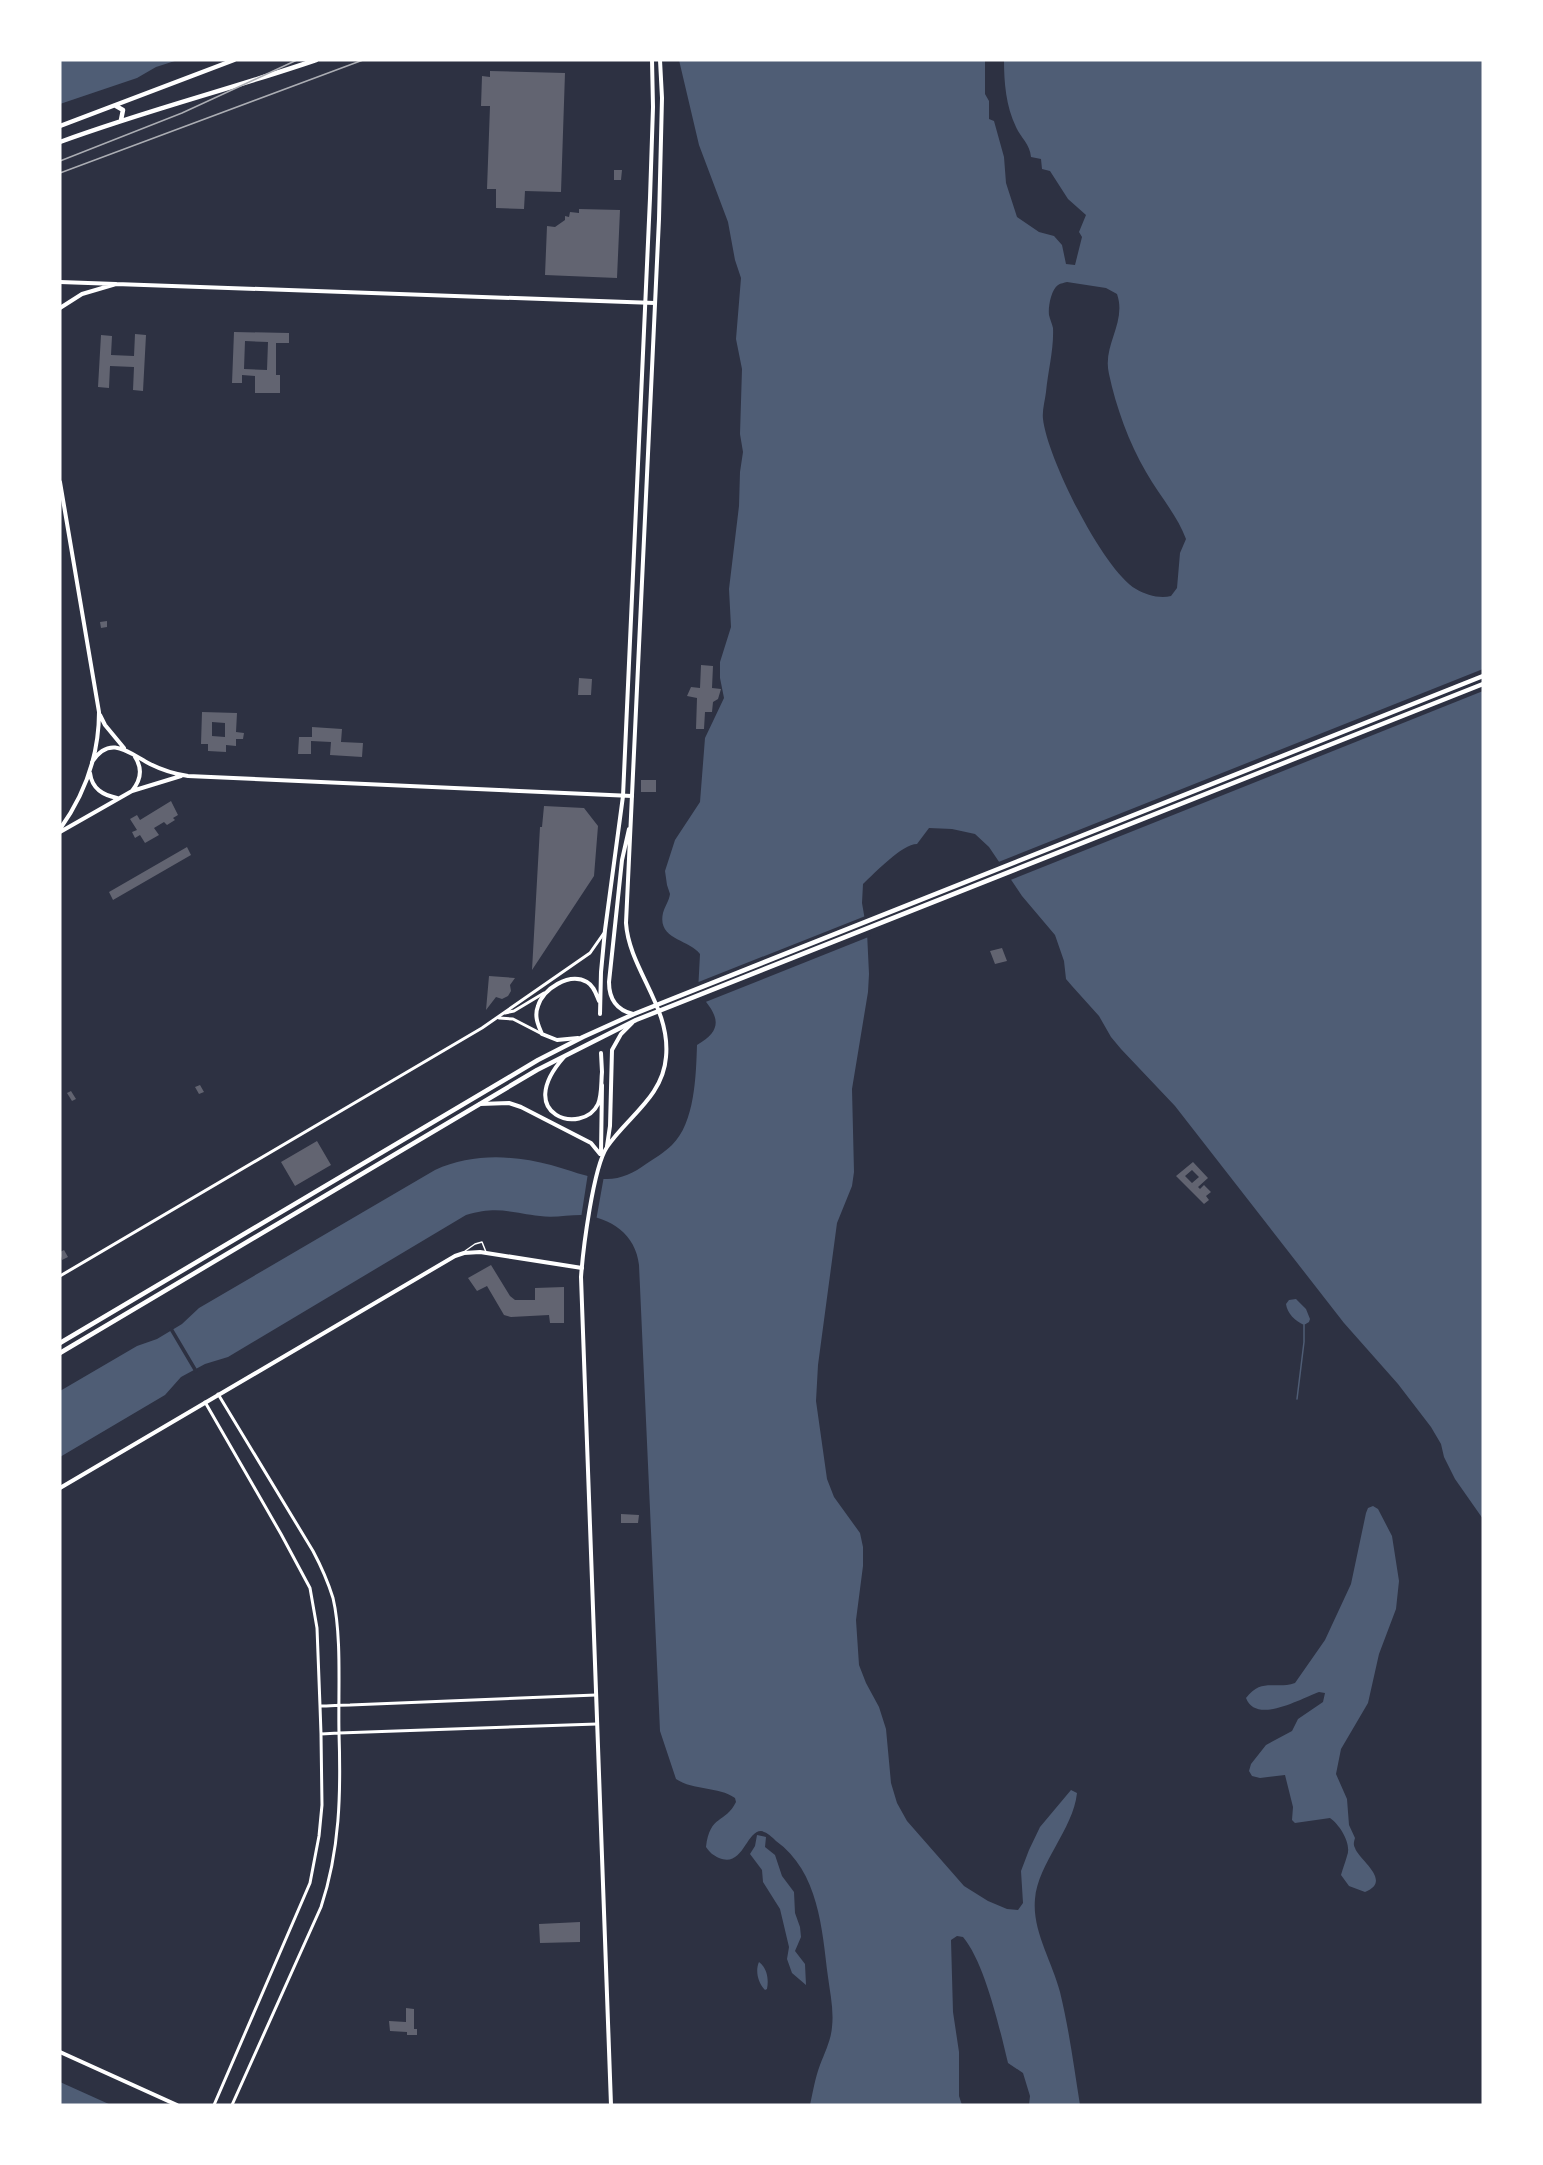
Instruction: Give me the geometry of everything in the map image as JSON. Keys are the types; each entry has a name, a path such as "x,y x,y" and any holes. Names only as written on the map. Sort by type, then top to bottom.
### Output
{"main road":[{"path":"60,126 234,60"},
{"path":"60,142 121,120 242,85 316,60"},
{"path":"600,1014 605,930 623,796 653,128 651,60"},
{"path":"600,1159 607,1147 649,1098 663,1074 667,1046 662,1021 627,931 661,154 660,60"},
{"path":"116,106 123,110 121,120"},
{"path":"60,282 655,303"},
{"path":"60,308 69,300 86,292 122,283"},
{"path":"60,482 99,712 98,738 90,772 78,801 60,830"},
{"path":"607,1147 610,1126 612,1050 621,1034 642,1011 1483,676"},
{"path":"60,1343 519,1071 583,1037 635,1017 647,1016 1483,684"},
{"path":"99,712 105,725 125,749 152,765 184,775 632,796"},
{"path":"92,762 102,751 109,748 125,749"},
{"path":"132,791 139,781 140,774 140,766 133,754"},
{"path":"90,772 97,789 107,796 118,798"},
{"path":"60,830 132,791 184,775"},
{"path":"631,820 622,860 609,982 611,998 616,1005 635,1017"},
{"path":"583,1037 557,1040 542,1034 537,1024 537,1007 547,991 571,979 579,979 593,987 600,1005"},
{"path":"60,1353 480,1104 635,1017"},
{"path":"568,1053 555,1068 546,1084 545,1099 555,1114 564,1119 574,1120 594,1110 599,1102 602,1072"},
{"path":"601,1053 603,1115 600,1159 582,1268 583,1364 611,2105"},
{"path":"480,1104 509,1103 521,1107 591,1143 600,1159"},
{"path":"60,1488 439,1264 464,1252 486,1253 582,1268"},
{"path":"60,2052 177,2105"}],"street":[{"path":"503,1014 590,953 600,941 605,930"},
{"path":"60,1276 497,1017 514,1011 547,991"},
{"path":"497,1017 513,1019 542,1034"},
{"path":"218,1394 324,1571 333,1599 336,1622 339,1705 340,1806 336,1848 328,1887 232,2105"},
{"path":"205,1402 310,1588 317,1628 322,1805 310,1883 214,2105"},
{"path":"320,1706 596,1695"},
{"path":"321,1734 597,1724"}],"lane":[{"path":"464,1252 482,1242 486,1253"}],"water":[{"path":"60,60 178,60 156,67 137,78 60,104"},
{"path":"679,60 985,60 985,94 989,101 989,119 994,121 1004,157 1006,183 1017,217 1039,232 1054,236 1062,245 1066,264 1075,265 1082,237 1079,232 1086,215 1068,199 1050,171 1042,169 1041,159 1031,157 1029,148 1016,127 1010,111 1005,86 1004,60 1483,60 1483,1519 1455,1479 1444,1457 1441,1444 1431,1427 1398,1384 1344,1323 1175,1106 1121,1049 1099,1016 1066,979 1064,961 1055,935 1022,896 989,847 975,834 952,829 929,828 917,844 896,854 863,884 862,903 867,932 869,974 852,1089 854,1172 852,1186 837,1223 818,1365 816,1401 827,1479 834,1497 860,1533 863,1547 863,1566 856,1620 859,1665 879,1707 886,1729 891,1783 897,1803 907,1821 964,1886 988,1901 1007,1909 1018,1910 1023,1903 1021,1871 1040,1827 1071,1790 1077,1793 1069,1820 1042,1872 1035,1899 1035,1911 1039,1934 1060,1992 1080,2105 1029,2105 1030,2096 1023,2073 1008,2063 991,1997 978,1963 963,1937 957,1936 951,1940 953,2012 959,2052 959,2096 962,2105 810,2105 830,2037 832,2014 820,1921 810,1885 790,1854 771,1836 761,1831 751,1837 734,1858 727,1860 719,1858 710,1852 706,1847 711,1829 732,1809 736,1802 735,1798 676,1779 660,1731 639,1265 633,1245 612,1224 592,1216 581,1215 545,1217 495,1210 466,1215 228,1357 205,1364 181,1377 165,1395 60,1457 60,1391 137,1346 157,1339 182,1324 199,1308 435,1170 449,1164 493,1157 537,1162 597,1178 615,1178 636,1170 666,1150 680,1136 693,1098 697,1045 712,1032 716,1020 710,1007 698,992 700,954 669,934 662,922 670,894 665,871 675,840 700,802 705,738 724,698 720,662 731,627 729,589 743,452 740,434 742,369 736,339 741,278 728,222 699,145","holes":["1067,282 1106,288 1117,294 1119,305 1119,315 1108,363 1119,412 1140,461 1186,539 1180,553 1177,588 1171,596 1153,596 1136,589 1108,560 1065,484 1043,419 1053,344 1053,328 1049,315 1050,299 1058,285"]},
{"path":"1296,1299 1306,1309 1310,1319 1304,1325 1288,1311 1286,1304 1289,1300"},
{"path":"1373,1506 1378,1509 1392,1536 1399,1581 1396,1609 1379,1654 1368,1703 1341,1749 1336,1774 1347,1799 1349,1825 1355,1838 1354,1847 1375,1876 1376,1882 1373,1887 1365,1892 1349,1886 1341,1875 1348,1846 1344,1835 1334,1821 1330,1818 1295,1823 1292,1820 1293,1807 1285,1775 1260,1778 1252,1776 1249,1771 1251,1764 1266,1745 1292,1731 1298,1719 1323,1702 1325,1693 1319,1692 1291,1704 1269,1710 1251,1706 1246,1698 1263,1686 1295,1683 1325,1640 1351,1584 1366,1513 1368,1508"},
{"path":"757,1835 766,1837 765,1847 775,1855 782,1876 794,1892 795,1913 801,1937 795,1951 805,1964 806,1985 792,1973 787,1959 789,1947 780,1909 763,1882 762,1870 750,1854 755,1846"},
{"path":"759,1962 767,1974 768,1985 765,1990 758,1977"},
{"path":"60,2082 111,2105 60,2105"}],"pier":[{"path":"1483,669 1483,691 1008,881 996,863"},
{"path":"868,915 871,936 703,1003 696,993 696,983"},
{"path":"588,1173 604,1176 596,1221 581,1218"},
{"path":"172,1327 198,1371 195,1373 169,1329"}],"building":[{"path":"490,71 565,73 561,192 525,191 524,209 496,208 496,189 487,189 490,106 481,106 482,76 490,77"},
{"path":"614,170 622,170 621,180 614,180"},
{"path":"579,209 620,210 617,278 545,275 547,226 555,227 565,220 565,216 569,217 570,212 579,213"},
{"path":"234,332 289,333 289,343 276,343 276,375 280,375 280,393 255,393 255,376 242,375 242,383 232,383","holes":["245,341 268,342 267,370 244,369"]},
{"path":"135,334 146,335 143,391 133,390 134,367 110,366 109,388 98,387 101,335 112,336 111,355 134,356"},
{"path":"107,621 107,627 101,628 100,622"},
{"path":"701,665 713,666 712,688 721,689 718,699 713,702 712,712 705,712 704,729 696,729 697,698 687,696 691,687 700,688"},
{"path":"579,678 592,679 591,695 578,695"},
{"path":"202,712 237,713 236,732 244,733 243,739 236,739 236,746 226,745 226,752 208,751 208,744 201,744","holes":["212,722 225,723 225,737 212,736"]},
{"path":"312,727 342,729 341,742 363,743 362,757 330,755 331,742 311,741 311,754 298,754 299,737 312,737"},
{"path":"641,780 656,780 656,792 641,792"},
{"path":"171,801 178,815 173,818 175,820 167,825 164,822 154,828 159,835 145,843 140,835 135,838 132,832 137,830 130,819 137,815 140,820"},
{"path":"544,806 584,808 598,826 594,876 532,970 540,827 542,827"},
{"path":"187,847 191,855 113,900 109,892"},
{"path":"1002,948 1007,961 995,964 990,951"},
{"path":"489,976 515,978 510,985 511,991 508,996 502,999 496,997 486,1010"},
{"path":"200,1085 204,1092 199,1094 195,1087"},
{"path":"71,1091 76,1099 72,1101 67,1093"},
{"path":"317,1141 331,1165 295,1186 281,1162"},
{"path":"1193,1162 1208,1178 1198,1187 1200,1189 1204,1185 1211,1192 1206,1196 1209,1200 1204,1204 1176,1176","holes":["1192,1170 1199,1177 1192,1183 1185,1176"]},
{"path":"64,1250 68,1257 62,1260 60,1252"},
{"path":"491,1265 510,1296 515,1300 535,1300 535,1288 564,1287 564,1323 550,1323 549,1315 511,1317 504,1315 487,1286 477,1291 468,1278"},
{"path":"621,1514 639,1515 638,1523 621,1523"},
{"path":"580,1922 580,1942 540,1943 539,1924"},
{"path":"406,2008 414,2009 414,2029 417,2029 417,2035 390,2031 389,2021 406,2022"}],"waterway":[{"path":"1297,1399 1304,1325"}],"railway":[{"path":"60,161 182,113 297,60"},
{"path":"60,173 363,60"}]}
